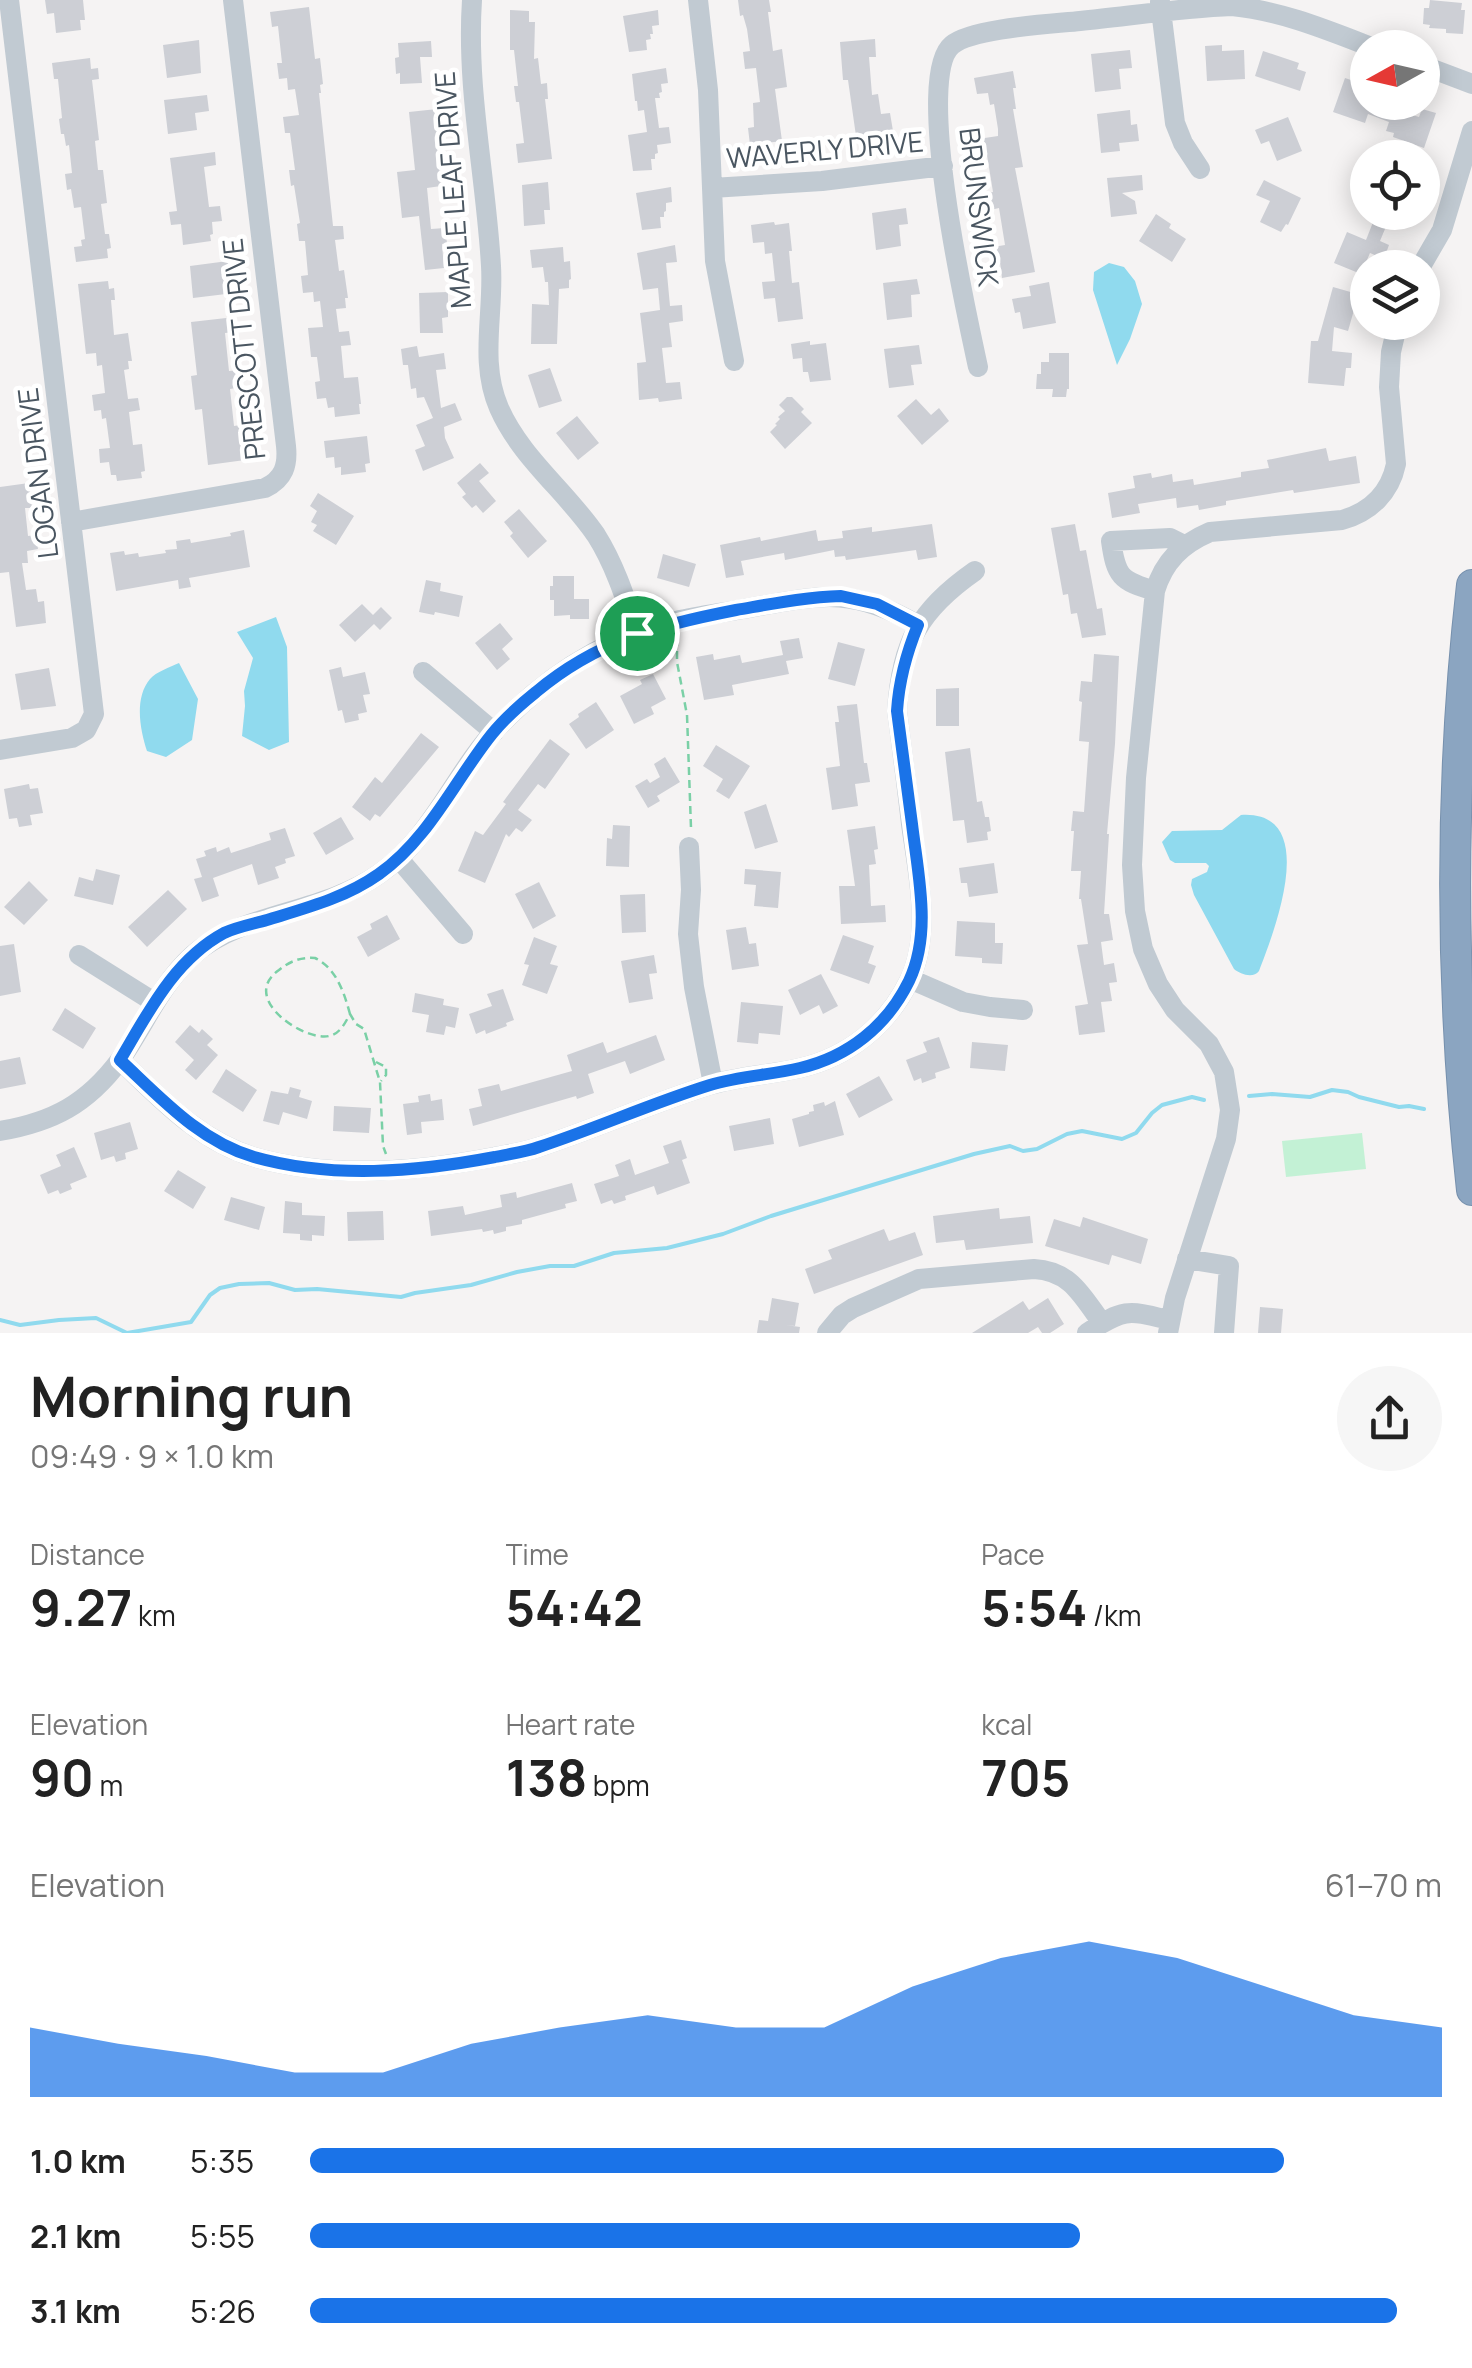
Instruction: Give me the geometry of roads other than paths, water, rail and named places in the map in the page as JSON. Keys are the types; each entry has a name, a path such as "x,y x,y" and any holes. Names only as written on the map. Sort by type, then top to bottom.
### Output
{"highway":[{"path":"1472,585 1458,744 1454,867 1459,1046 1472,1190"}],"street":[{"name":"LOGAN DRIVE","path":"0,750 72,738 92,722 94,704 8,0"},
{"name":"PRESCOTT DRIVE","path":"71,522 266,488 286,468 232,0"},
{"name":"MAPLE LEAF DRIVE","path":"472,0 472,84 492,274 487,358 492,391 518,441 602,545 637,633"},
{"path":"698,0 708,90 715,261 734,362"},
{"path":"1200,169 1175,123 1160,6 1261,9 1350,39"},
{"name":"BRUNSWICK","path":"978,367 954,257 942,166 939,70 945,53 952,45 972,36 1160,6"},
{"path":"1440,72 1472,84"},
{"path":"1430,250 1442,230 1472,131"},
{"name":"WAVERLY DRIVE","path":"712,188 822,181 942,166"},
{"path":"827,1333 853,1308 919,1279 1034,1269 1048,1270 1077,1289 1094,1328 1118,1315 1134,1312 1169,1326 1226,1138 1230,1110 1224,1072 1209,1044 1175,1010 1158,984 1135,911 1132,865 1136,778 1155,591 1164,568 1184,545 1210,532 1342,520 1356,516 1378,500 1394,475 1396,464 1389,387 1394,340"},
{"path":"1155,591 1124,580 1116,568 1111,541 1170,538 1184,545"},
{"path":"120,1060 190,1124 220,1143 252,1156 326,1169 388,1170 449,1166 535,1148 713,1084 801,1068 852,1047 878,1027 898,1001 917,958 922,929 897,711 898,682 918,625 949,589 975,571"},
{"path":"0,1131 51,1119 92,1092 120,1060 154,1002 196,952 226,932 361,886 399,859 494,732 559,672 637,633 674,622 811,597 841,596 877,604 918,625"},
{"path":"423,672 494,732"},
{"path":"688,847 690,952 713,1084"},
{"path":"399,859 463,934"},
{"path":"79,955 154,1002"},
{"path":"910,979 963,1002 1023,1010"},
{"path":"1187,1259 1228,1266 1224,1333"}],"water":[{"path":"1109,263 1124,267 1135,281 1142,304 1117,365 1093,290 1094,272"},
{"path":"276,617 287,647 289,742 269,750 242,736 244,691 253,658 237,632"},
{"path":"179,663 198,699 192,740 166,757 147,751 140,705 150,679"},
{"path":"1241,815 1266,819 1280,832 1286,852 1286,876 1274,929 1259,971 1250,975 1234,969 1194,895 1192,879 1207,872 1209,866 1175,863 1162,842 1172,831 1222,830"}],"waterway":[{"path":"1249,1096 1310,1097 1332,1090 1399,1107 1424,1109"},
{"path":"0,1320 20,1325 96,1318 127,1333 191,1322 210,1295 239,1284 269,1283 295,1290 401,1297 471,1285 517,1272 574,1266 614,1253 667,1248 723,1234 974,1154 1010,1146 1023,1151 1037,1149 1082,1131 1122,1139 1136,1133 1162,1105 1192,1097 1204,1100"}]}
